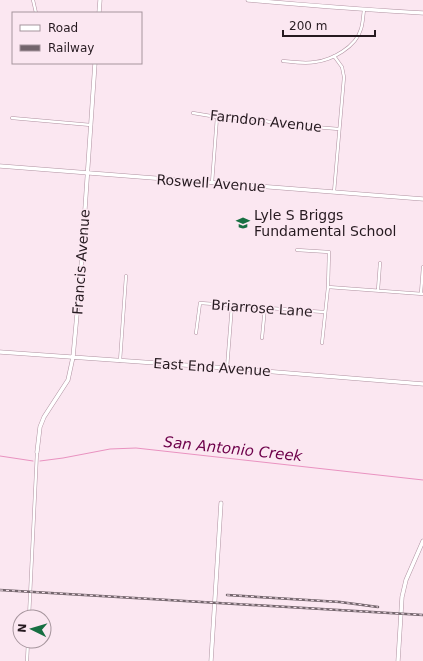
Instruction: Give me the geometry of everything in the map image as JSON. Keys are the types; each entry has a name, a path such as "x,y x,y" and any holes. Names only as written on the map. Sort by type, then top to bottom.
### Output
{"street":[{"path":"33,0 36,12"},
{"path":"99,12 100,0"},
{"path":"248,0 286,2 364,10 423,13"},
{"path":"283,61 314,63 334,56 345,50 359,35 362,28 364,10"},
{"path":"334,56 342,67 344,76 334,192"},
{"name":"Francis Avenue","path":"37,452 40,426 44,417 68,380 73,357 80,282 95,64"},
{"name":"Farndon Avenue","path":"193,113 217,117 258,119 278,124 339,129"},
{"path":"212,183 217,117"},
{"path":"12,118 91,125"},
{"name":"Roswell Avenue","path":"0,166 423,199"},
{"path":"297,250 329,252 328,287 324,312 322,343"},
{"path":"378,290 380,263"},
{"path":"328,287 422,294 423,267"},
{"path":"120,361 126,276"},
{"name":"Briarrose Lane","path":"196,332 200,303 324,312"},
{"path":"227,368 232,305"},
{"path":"262,338 265,307"},
{"name":"East End Avenue","path":"0,352 423,384"},
{"path":"29,609 37,452"},
{"path":"211,661 221,502"},
{"path":"398,661 402,597 406,580 423,541"},
{"path":"27,661 28,649"}],"waterway":[{"name":"San Antonio Creek","path":"40,461 110,449 136,448 423,480"},
{"name":"San Antonio Creek","path":"0,456 33,461"}],"railway":[{"path":"0,590 423,615"},
{"path":"227,595 340,602 378,607"}],"place":[{"name":"Lyle S Briggs Fundamental School","path":"243,223"}]}
